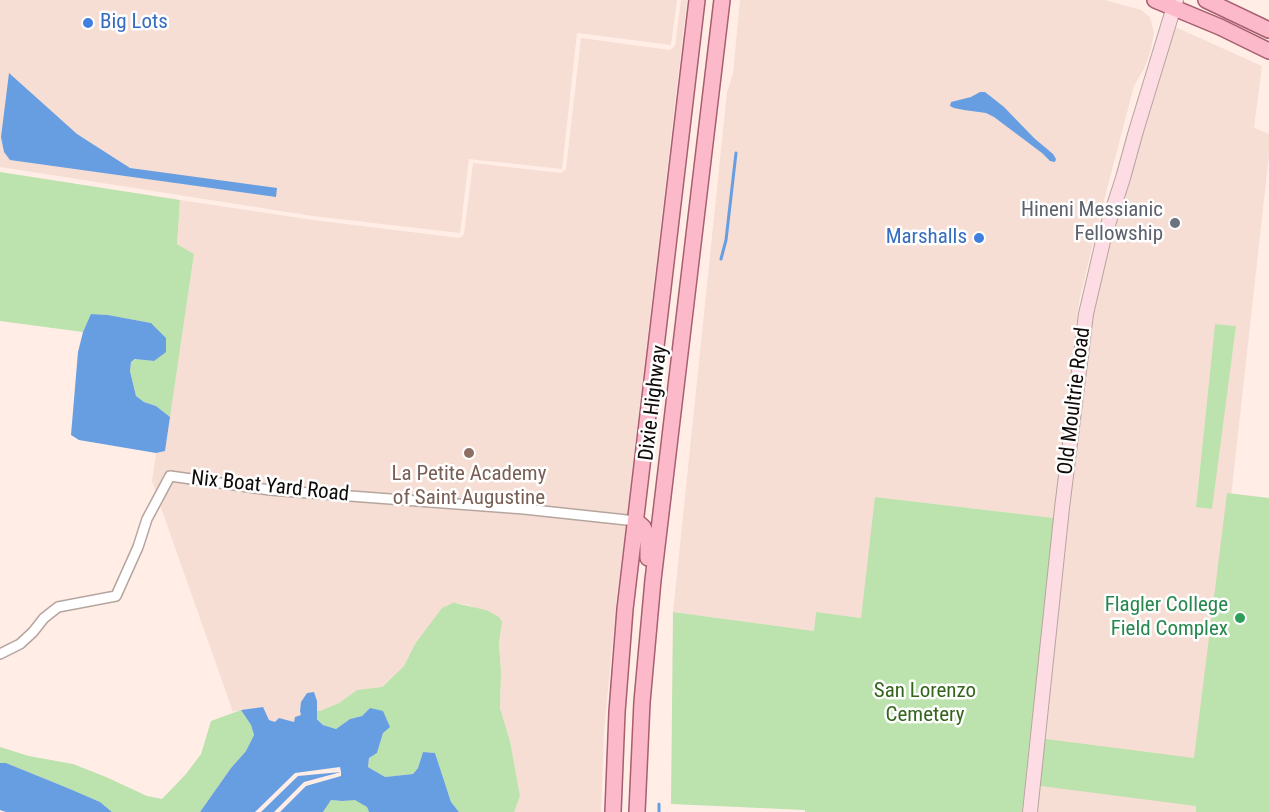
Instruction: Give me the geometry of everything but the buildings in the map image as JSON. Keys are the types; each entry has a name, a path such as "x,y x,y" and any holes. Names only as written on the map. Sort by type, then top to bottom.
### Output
{"main road":[{"name":"Dixie Highway","path":"613,812 616,712 628,582 697,0"},
{"name":"Dixie Highway","path":"638,812 645,670 652,587 722,0"},
{"path":"1155,0 1175,3 1269,51"},
{"path":"1206,0 1269,30"},
{"name":"Old Moultrie Road","path":"1030,812 1062,508 1086,314 1106,228 1175,3"},
{"path":"655,518 645,505 663,348 657,333"},
{"path":"636,521 655,518 664,498"},
{"path":"636,521 646,532 649,545 641,639 645,670"},
{"path":"620,812 622,748 633,594 628,582"}],"street":[{"name":"Nix Boat Yard Road","path":"0,654 20,644 58,607 116,596 138,547 147,519 170,476 270,490 524,509 636,521"}],"shaded area":[{"path":"0,0 677,0 671,45 577,33 562,169 469,159 460,233 313,216 0,167"},
{"path":"681,0 687,0 627,514 271,484 171,471 166,473 156,492 152,481 156,453 165,450 194,254 177,244 180,200 313,220 460,238 464,234 473,163 561,173 566,169 581,38 670,50 675,46"},
{"path":"740,0 1105,0 1141,10 1150,17 1154,33 1145,67 1134,86 1079,302 1054,518 876,497 861,618 816,612 814,631 673,612 727,92 733,74"},
{"path":"1173,26 1262,66 1254,128 1269,134 1269,155 1196,812 1035,812 1082,378 1099,277","holes":["1215,324 1236,326 1211,509 1196,506"]},
{"path":"173,482 269,495 626,525 604,732 601,812 514,812 520,796 510,741 500,708 499,643 502,622 469,605 455,603 415,644 404,666 381,687 357,690 339,703 320,711 317,711 317,701 307,693 301,702 302,715 294,722 269,720 262,707 233,712 160,505"}],"green space":[{"path":"0,172 180,200 177,244 194,254 170,417 156,406 136,396 130,371 131,362 136,359 154,361 151,323 92,314 83,332 0,321"},
{"path":"1215,324 1236,326 1212,509 1196,507"},
{"name":"Flagler College Field Complex","path":"1227,493 1269,498 1269,812 1196,812 1196,806 1033,785 1038,738 1194,758"},
{"name":"San Lorenzo Cemetery","path":"875,497 1054,518 1022,812 805,812 805,810 671,804 673,612 814,631 816,612 861,618"},
{"path":"455,602 486,610 499,617 502,622 499,643 500,708 510,741 520,796 514,812 459,812 451,802 435,753 423,752 418,768 413,774 385,777 368,767 369,758 377,753 383,733 370,708 362,716 350,719 336,729 323,725 317,718 317,711 339,703 357,690 382,687 404,666 415,644 442,608"},
{"path":"241,710 251,725 254,735 246,751 200,812 112,812 100,802 6,763 0,763 0,747 29,756 73,764 147,796 162,799 201,754 211,721"},
{"path":"356,799 367,807 369,812 323,812 331,800"}],"water":[{"path":"9,73 77,134 130,168 277,188 276,197 10,160 4,152 1,137"},
{"path":"985,92 1004,107 1053,154 1055,162 1050,161 994,117 986,113 950,106 951,102"},
{"path":"91,314 151,323 166,338 166,352 154,361 135,359 131,362 130,371 136,396 156,406 170,417 165,451 156,453 79,440 71,435 78,352"},
{"path":"314,692 317,701 317,719 323,725 336,729 350,719 362,716 370,708 383,711 390,727 383,733 377,753 369,758 368,767 385,777 413,774 418,768 423,752 435,753 451,802 459,812 369,812 367,807 355,800 331,800 323,812 280,812 306,786 341,776 340,767 295,773 255,812 200,812 246,751 254,735 251,725 241,710 263,707 269,720 275,722 279,718 294,722 295,717 301,715 301,702 307,693"},
{"path":"0,763 6,763 100,802 112,812 6,812 0,810"},
{"path":"341,772 304,782 274,812 261,812 298,776"}],"waterway":[{"path":"721,259 726,240 736,153"},
{"path":"659,804 659,812"}],"place":[{"name":"Big Lots","path":"88,23"},
{"name":"Hineni Messianic Fellowship","path":"1175,223"},
{"name":"Marshalls","path":"979,238"},
{"name":"La Petite Academy of Saint Augustine","path":"469,453"},
{"name":"Flagler College Field Complex","path":"1240,618"}]}
